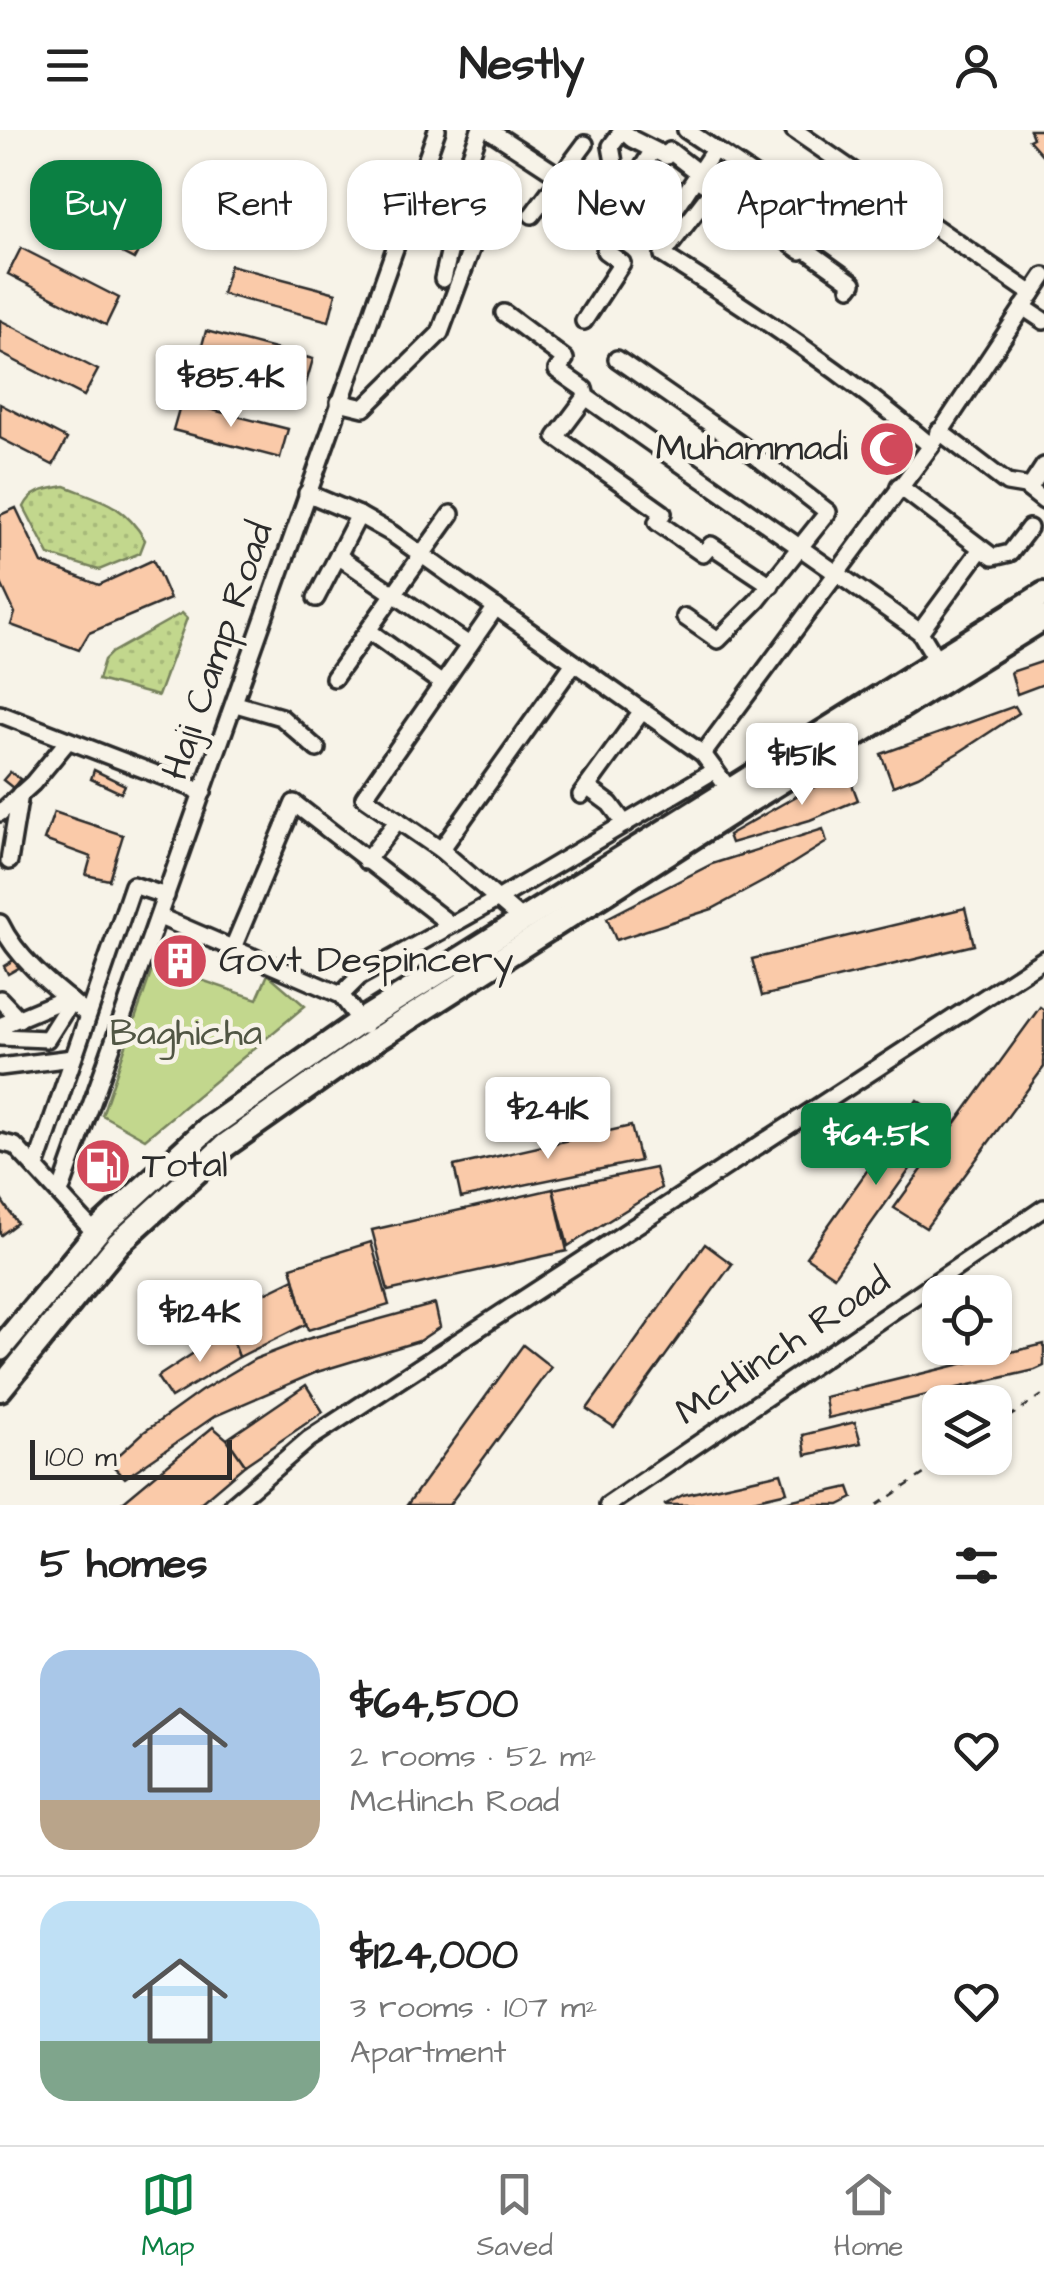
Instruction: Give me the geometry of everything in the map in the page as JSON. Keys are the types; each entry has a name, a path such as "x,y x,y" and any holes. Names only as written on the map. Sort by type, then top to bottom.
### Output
{"highway":[{"path":"0,1389 119,1243 171,1192 368,1030 523,921 1044,594"},
{"path":"0,1349 96,1234 207,1129 1044,618"}],"street":[{"name":"Haji Camp Road","path":"426,160 437,130"},
{"path":"470,160 480,130"},
{"path":"490,130 542,164"},
{"path":"653,160 686,130 729,160"},
{"path":"794,130 1028,300 1044,321"},
{"path":"614,160 611,146 622,131 662,150 702,181"},
{"path":"573,160 585,144"},
{"path":"682,198 714,150"},
{"path":"532,216 542,203"},
{"path":"682,230 702,205"},
{"name":"Haji Camp Road","path":"60,1193 394,250"},
{"path":"443,279 448,250"},
{"path":"340,402 364,408 440,333 471,250"},
{"path":"584,321 622,263 606,250"},
{"path":"807,250 852,282 850,287"},
{"path":"663,255 776,326 935,439 1008,482 1029,489 1044,501"},
{"path":"703,754 935,439 1044,276"},
{"path":"504,313 565,359 557,370 584,389 586,397 920,632 938,662"},
{"path":"617,359 744,447 828,512 771,585 718,640 685,617"},
{"path":"586,397 556,437 663,513 657,522 703,554 711,545 771,585"},
{"path":"1029,489 1044,466"},
{"path":"900,486 992,557 1010,552 1030,528"},
{"path":"307,493 360,515 423,555 703,754 731,792"},
{"path":"334,678 450,514"},
{"path":"316,598 360,515"},
{"path":"920,632 981,549"},
{"path":"338,556 469,646"},
{"path":"496,608 364,797 442,850 523,921"},
{"path":"369,630 441,683"},
{"path":"442,850 574,663"},
{"path":"236,704 281,718 317,749"},
{"path":"625,824 610,804 584,791 642,711"},
{"path":"0,714 203,792"},
{"path":"0,813 67,742"},
{"path":"341,995 358,976 498,899 715,770"},
{"path":"9,861 20,794"},
{"path":"232,950 294,803 451,925"},
{"path":"366,861 398,820"},
{"path":"36,1167 133,885 166,896"},
{"path":"160,917 341,995 368,1030"},
{"path":"2,932 88,1015"},
{"path":"232,1505 309,1439 1044,959"},
{"path":"0,999 19,1019"},
{"path":"0,1026 69,1000"},
{"path":"0,1037 48,1039 69,1000"},
{"path":"0,1067 73,1058"},
{"path":"0,1142 16,1146 96,1234"},
{"name":"McHinch Road","path":"608,1505 1044,1208"}],"path":[{"path":"1012,1415 1044,1394"},
{"path":"877,1505 922,1475"}],"green space":[{"path":"65,486 111,505 129,518 145,540 140,553 99,570 49,555 24,507 36,494"},
{"path":"182,613 187,618 158,696 98,680 104,660 111,653"},
{"name":"Baghicha","path":"154,964 257,999 268,974 305,1006 145,1139 102,1115"}],"building":[{"path":"1030,130 1044,130 1044,157 1029,140 1033,138"},
{"path":"21,248 119,298 106,325 8,274"},
{"path":"116,250 139,250 134,259"},
{"path":"230,265 336,293 329,321 222,294"},
{"path":"0,320 98,370 84,396 0,353"},
{"path":"206,331 313,359 305,387 198,360"},
{"path":"181,402 288,429 280,458 173,430"},
{"path":"0,404 67,439 53,465 0,438"},
{"path":"16,508 42,563 99,585 153,560 170,599 89,633 79,650 11,625 15,613 0,581 0,515"},
{"path":"1044,661 1044,684 1017,694 1011,672"},
{"path":"1015,706 1019,713 958,753 893,786 881,754"},
{"path":"94,770 125,785 121,793 91,779"},
{"path":"847,771 858,800 810,820 731,843 728,835"},
{"path":"10,772 20,779 13,788 3,780"},
{"path":"54,812 123,835 109,880 86,875 91,857 44,840"},
{"path":"823,829 827,842 712,909 616,940 607,918 712,864"},
{"path":"965,908 974,945 762,996 752,959"},
{"name":"Govt Despincery","path":"172,949 194,956 188,972 167,966"},
{"path":"17,958 22,966 8,974 4,966"},
{"path":"1040,1007 1044,1010 1044,1067 926,1228 894,1208"},
{"path":"917,1100 945,1120 834,1276 806,1257"},
{"path":"631,1126 640,1161 461,1198 454,1166"},
{"path":"655,1168 661,1188 568,1246 553,1189"},
{"path":"553,1189 567,1251 388,1291 372,1230"},
{"path":"0,1198 17,1223 1,1235 0,1234"},
{"path":"371,1242 389,1305 308,1330 291,1267"},
{"path":"705,1244 732,1264 614,1427 587,1409"},
{"path":"294,1279 306,1324 239,1357 222,1314"},
{"path":"435,1304 440,1327 419,1341 317,1372 215,1416 125,1478 110,1463 144,1432 201,1391 255,1359 307,1339"},
{"path":"229,1330 239,1357 171,1398 157,1377"},
{"path":"1044,1344 1044,1366 970,1385 922,1385 922,1396 828,1418 825,1397 957,1365 1012,1365 1012,1352"},
{"path":"523,1345 551,1367 449,1505 407,1505"},
{"path":"306,1385 323,1412 245,1465 227,1439"},
{"path":"855,1422 861,1443 806,1455 803,1435"},
{"path":"213,1427 245,1465 198,1505 119,1505"},
{"path":"781,1473 787,1492 731,1505 664,1505 683,1495"},
{"path":"849,1487 853,1498 839,1505 771,1505"}],"place":[{"name":"Muhammadi","path":"887,449"},
{"name":"Govt Despincery","path":"180,961"},
{"name":"Total","path":"103,1166"}]}
